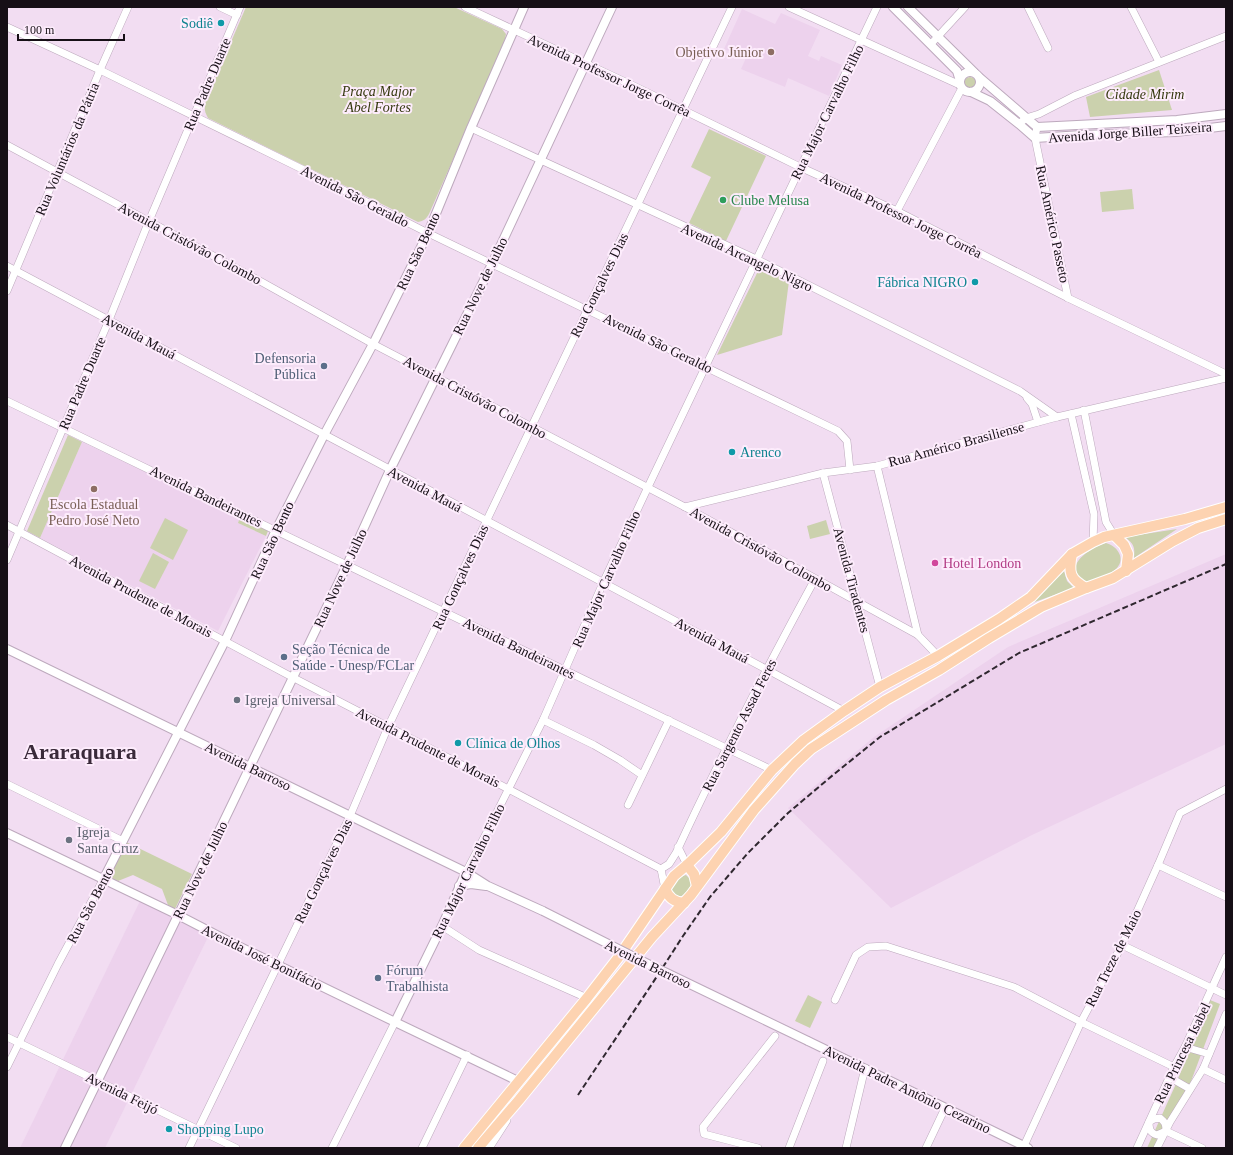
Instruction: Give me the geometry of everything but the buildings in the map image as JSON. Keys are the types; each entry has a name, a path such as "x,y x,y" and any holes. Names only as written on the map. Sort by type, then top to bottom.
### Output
{"main road":[{"path":"464,1148 618,958 674,876 687,866 721,832 772,770 804,740 880,687 938,656 1031,597 1072,554 1093,542 1104,537 1185,520 1226,507"},
{"path":"478,1148 652,937 684,903 754,810 795,764 811,749 886,700 939,670 1016,621 1041,607 1113,578 1173,541 1198,528 1226,519"},
{"path":"1114,535 1124,545 1128,554 1126,571"},
{"path":"1072,554 1069,566 1072,575 1075,582 1086,588"},
{"path":"687,866 694,874 697,886"},
{"path":"665,889 669,897 677,902 684,903"},
{"path":"488,1148 519,1100"}],"street":[{"name":"Rua Voluntários da Pátria","path":"7,291 128,7"},
{"path":"220,7 237,15"},
{"name":"Rua Padre Duarte","path":"7,560 240,7"},
{"name":"Avenida Professor Jorge Corrêa","path":"465,7 586,63 800,167 897,211 1068,298 1226,374"},
{"name":"Rua São Bento","path":"7,1067 58,964 103,880 225,641 276,530 324,435 373,344 428,233 471,128 524,7"},
{"name":"Rua Nove de Julho","path":"65,1148 347,565 390,470 492,264 612,7"},
{"name":"Rua Gonçalves Dias","path":"189,1148 350,816 388,727 732,7"},
{"path":"789,7 960,84 966,91 990,101 1035,138"},
{"name":"Rua Major Carvalho Filho","path":"332,1148 442,926 459,886 490,828 543,720 603,582 877,7"},
{"path":"893,7 957,71 960,84"},
{"path":"908,7 977,75 1037,127"},
{"path":"931,44 966,7"},
{"path":"1028,7 1048,48"},
{"path":"1131,7 1159,62"},
{"name":"Avenida São Geraldo","path":"7,27 100,70 428,233 838,431 847,441 850,470"},
{"path":"1019,124 1026,118 1039,114 1074,96 1226,36"},
{"path":"897,211 960,84 962,75 968,72 977,75 981,84 974,92 970,92"},
{"name":"Avenida Jorge Biller Teixeira","path":"1037,127 1177,120 1226,114"},
{"path":"1176,132 1177,120"},
{"name":"Avenida Jorge Biller Teixeira","path":"1035,138 1176,132 1226,126"},
{"name":"Rua Américo Passeto","path":"1037,127 1035,138 1068,298"},
{"name":"Avenida Arcangelo Nigro","path":"471,128 756,259 1020,391 1056,416"},
{"name":"Avenida Cristóvão Colombo","path":"7,145 373,344 437,376 685,507 918,635 938,656"},
{"name":"Avenida Mauá","path":"7,266 844,711"},
{"name":"Rua Américo Brasiliense","path":"685,507 823,473 877,466 1056,416 1071,414 1226,378"},
{"name":"Avenida Arcangelo Nigro","path":"1020,391 1032,404 1038,422"},
{"name":"Avenida Bandeirantes","path":"7,400 772,770"},
{"path":"1084,410 1106,522 1114,535"},
{"path":"1071,414 1094,514 1093,542"},
{"path":"877,466 918,635"},
{"path":"1085,471 1095,469"},
{"name":"Avenida Tiradentes","path":"823,473 880,687"},
{"name":"Avenida Prudente de Morais","path":"7,525 292,677 661,869"},
{"name":"Rua Sargento Assad Feres","path":"661,869 669,864 766,669 815,579"},
{"name":"Avenida Barroso","path":"7,649 466,872 488,886 808,1041"},
{"path":"543,720 594,745 642,775"},
{"path":"628,805 669,720"},
{"path":"7,784 123,841"},
{"name":"Rua Treze de Maio","path":"1025,1147 1081,1022 1122,945 1180,813 1226,789"},
{"name":"Avenida José Bonifácio","path":"7,833 518,1081"},
{"path":"678,847 687,866"},
{"path":"1158,865 1226,897"},
{"path":"661,869 665,889"},
{"name":"Avenida Barroso","path":"459,886 471,884 488,886"},
{"path":"442,926 479,950 587,998"},
{"path":"1122,945 1226,995"},
{"path":"835,1000 856,955 868,947 886,946 1014,987 1081,1022 1174,1067"},
{"name":"Rua Princesa Isabel","path":"1137,1148 1226,957"},
{"name":"Rua Princesa Isabel","path":"1157,1148 1166,1130 1203,1069 1226,1014"},
{"path":"758,1148 704,1134 703,1127 775,1036"},
{"name":"Avenida Feijó","path":"7,1037 236,1148"},
{"name":"Avenida Padre Antônio Cezarino","path":"808,1041 1025,1147"},
{"path":"1185,1047 1209,1054"},
{"path":"422,1148 467,1056"},
{"path":"789,1148 823,1061"},
{"path":"846,1148 865,1068"},
{"path":"1203,1069 1226,1080"},
{"path":"1169,1077 1190,1089"},
{"path":"926,1148 945,1108"},
{"path":"1160,1118 1164,1121 1166,1130 1157,1136 1152,1133 1149,1128 1149,1122 1160,1118"},
{"path":"1166,1130 1202,1148"}],"shaded area":[{"name":"Objetivo Júnior","path":"742,9 775,24 781,13 820,30 808,56 819,61 821,56 842,65 829,96 788,78 785,87 741,69 746,58 724,49"},
{"path":"82,442 240,517 238,523 266,536 218,631 40,538"},
{"path":"1226,554 1226,744 1032,835 891,908 788,808 874,737 1008,647"},
{"path":"140,901 209,935 105,1148 20,1148"}],"green space":[{"name":"Praça Major Abel Fortes","path":"246,7 454,7 502,29 506,34 504,44 425,220 418,222 208,118 205,109 206,100"},
{"name":"Cidade Mirim","path":"1159,70 1172,110 1090,117 1086,97"},
{"path":"968,77 972,77 976,83 972,89 968,89 964,85 964,81"},
{"name":"Clube Melusa","path":"709,129 766,156 726,241 689,223 711,177 691,167"},
{"path":"1132,189 1134,209 1102,212 1100,192"},
{"path":"760,267 789,281 782,335 717,355"},
{"path":"68,435 82,442 40,538 27,531"},
{"path":"240,517 268,531 266,536 238,523"},
{"path":"165,518 188,530 173,560 150,548"},
{"path":"826,520 830,534 810,539 807,526"},
{"path":"1177,529 1134,558 1133,546 1125,537"},
{"path":"1106,543 1114,547 1119,553 1121,560 1120,564 1115,570 1100,579 1093,582 1084,581 1076,572 1078,561 1088,551"},
{"path":"153,553 169,562 155,589 139,581"},
{"path":"1064,571 1067,581 1074,588 1029,604"},
{"path":"126,842 192,874 175,909 168,905 162,889 133,875 118,881 109,877"},
{"path":"686,875 691,880 689,889 685,894 677,897 672,892 674,884 678,879"},
{"path":"808,995 822,1002 810,1028 795,1021"},
{"path":"1210,1000 1220,1004 1187,1092 1159,1148 1147,1148 1175,1086"}],"railway":[{"path":"578,1095 710,897 747,854 788,813 833,775 880,737 1019,653 1226,564"}],"place":[{"name":"Sodiê","path":"221,23"},
{"name":"Objetivo Júnior","path":"771,52"},
{"name":"Clube Melusa","path":"723,200"},
{"name":"Fábrica NIGRO","path":"975,282"},
{"name":"Defensoria Pública","path":"324,366"},
{"name":"Arenco","path":"732,452"},
{"name":"Escola Estadual Pedro José Neto","path":"94,489"},
{"name":"Hotel London","path":"935,563"},
{"name":"Seção Técnica de Saúde - Unesp/FCLar","path":"284,657"},
{"name":"Igreja Universal","path":"237,700"},
{"name":"Clínica de Olhos","path":"458,743"},
{"name":"Igreja Santa Cruz","path":"69,840"},
{"name":"Fórum Trabalhista","path":"378,978"},
{"name":"Shopping Lupo","path":"169,1129"}],"district":[{"name":"Araraquara","path":"80,751"}]}
